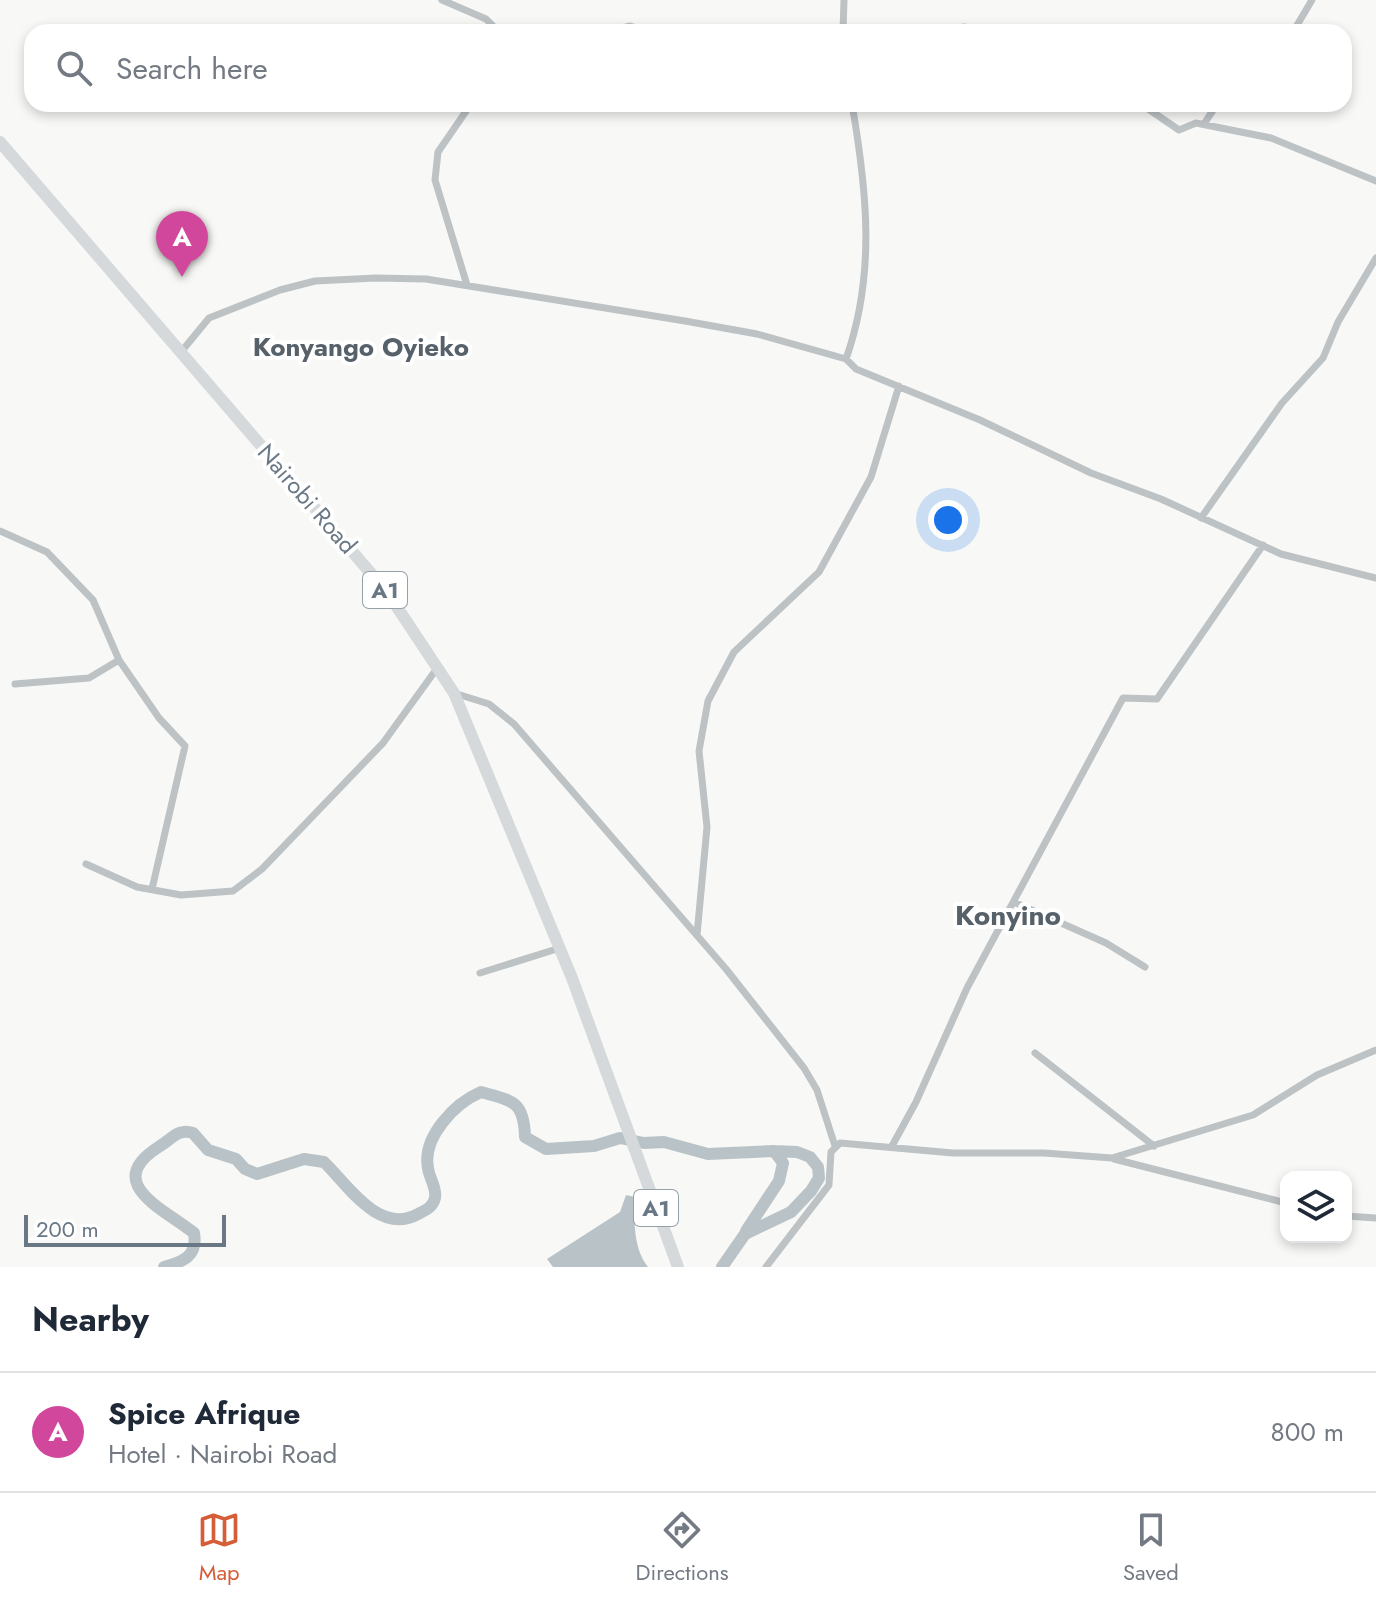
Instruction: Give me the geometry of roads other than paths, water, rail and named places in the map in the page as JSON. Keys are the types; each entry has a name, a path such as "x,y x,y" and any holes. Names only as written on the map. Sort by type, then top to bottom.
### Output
{"highway":[{"name":"Nairobi Road","path":"0,142 387,592 454,693 560,948 678,1267"}],"street":[{"path":"442,0 491,24"},
{"path":"843,24 844,0"},
{"path":"1298,24 1312,0"},
{"path":"466,112 434,163 435,180 467,285"},
{"path":"846,359 865,291 867,251 861,157 853,112"},
{"path":"1153,112 1179,130 1192,124 1204,124 1271,138 1376,181"},
{"path":"1204,124 1212,112"},
{"path":"1201,518 1282,403 1323,358 1338,322 1376,258"},
{"path":"181,352 209,318 280,290 315,281 426,279 757,334 846,359 856,369 1065,462 1161,499 1297,559 1376,578"},
{"path":"697,935 707,827 699,751 708,701 734,652 819,572 871,477 899,386"},
{"path":"0,531 47,552 93,600 119,660 159,718 185,746 152,889"},
{"path":"892,1146 916,1102 967,988 1016,903 1123,698 1157,699 1263,545"},
{"path":"15,684 89,678 119,660"},
{"path":"86,864 137,887 181,895 233,891 246,883 383,743 438,667"},
{"path":"454,693 489,704 514,724 697,935 804,1068 817,1090 835,1146 829,1185 766,1267"},
{"path":"1016,903 1106,943 1145,967"},
{"path":"480,973 560,948"},
{"path":"1112,1158 1253,1115 1329,1068 1376,1050"},
{"path":"1035,1053 1154,1146"},
{"path":"835,1146 840,1143 953,1153 1044,1153 1112,1158 1280,1201"},
{"path":"1352,1216 1376,1218"}],"waterway":[{"path":"164,1267 188,1257 194,1247 194,1233 143,1194 136,1172 143,1159 175,1135 193,1133 208,1150 236,1159 245,1169 257,1174 304,1159 324,1162 377,1213 404,1219 426,1210 434,1201 435,1190 427,1156 435,1133 461,1104 481,1092 515,1104 522,1116 525,1137 546,1149 594,1146 620,1138 644,1143 664,1142 708,1154 774,1151 797,1152 810,1157 818,1167 819,1178 811,1191 791,1212 745,1234 722,1267"},
{"path":"746,1231 779,1181 783,1163 774,1151"}],"place":[{"name":"Spice Afrique","path":"182,277"}],"district":[{"name":"Konyango Oyieko","path":"361,347"},
{"name":"Konyino","path":"1008,915"}]}
